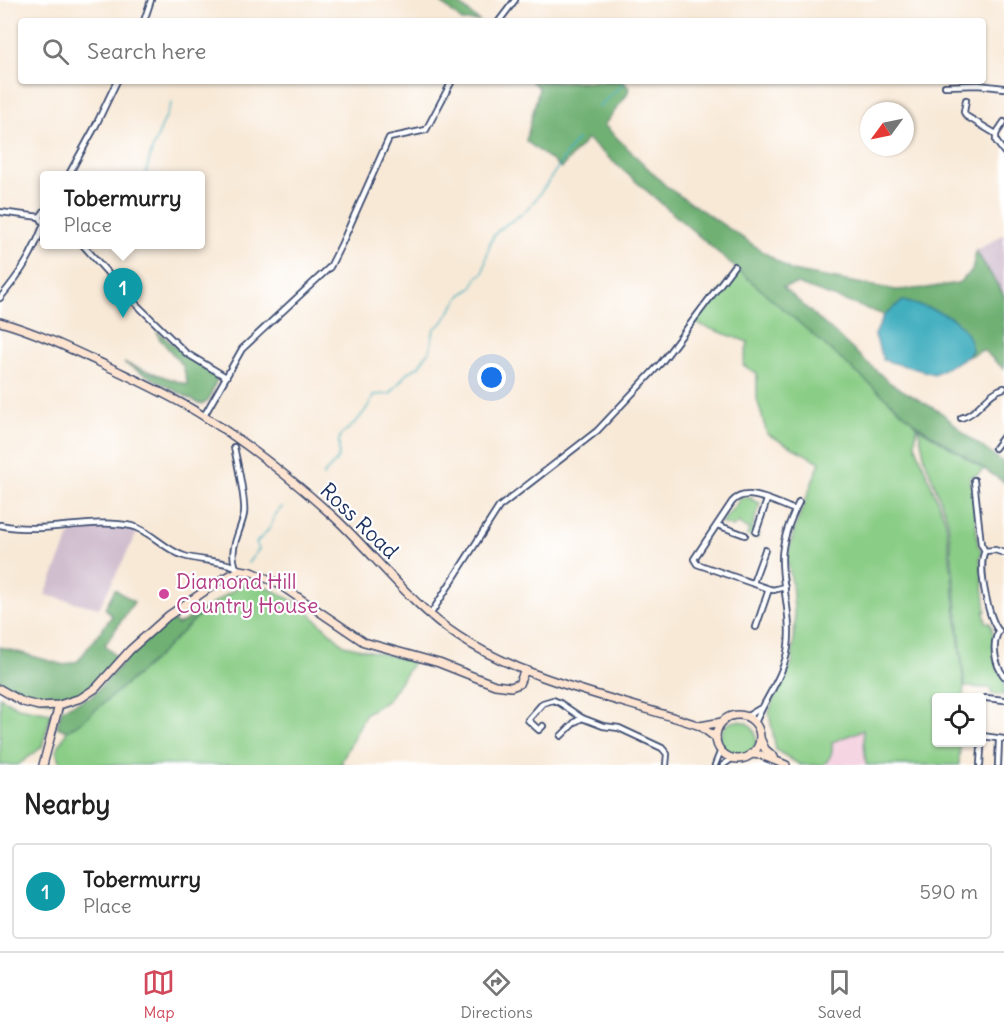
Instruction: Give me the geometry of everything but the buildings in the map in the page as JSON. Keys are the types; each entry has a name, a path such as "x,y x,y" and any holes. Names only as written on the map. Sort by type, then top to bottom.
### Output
{"main road":[{"name":"Ross Road","path":"0,322 70,349 204,416 289,477 335,519 430,615 478,648 525,669 700,726"},
{"path":"0,689 23,702 39,706 59,705 88,694 130,650 168,616 238,568 277,583 353,635 371,644 439,663 502,686 511,687 519,684 525,669"},
{"path":"43,765 59,705"},
{"path":"700,726 722,722 733,716 746,717 755,723 765,749 786,765"},
{"path":"722,722 717,730 716,738 721,750 733,758 744,758 751,754 760,738"},
{"path":"700,726 716,738"},
{"path":"751,754 776,759"}],"street":[{"path":"145,18 151,0"},
{"path":"501,18 515,0"},
{"path":"71,171 116,84"},
{"path":"204,416 242,349 330,267 389,138 426,130 450,84"},
{"path":"945,86 978,85 1004,88"},
{"path":"966,100 966,116 997,132"},
{"path":"1004,122 997,132 996,141 1004,152"},
{"path":"0,212 40,217"},
{"path":"0,298 21,274 40,234"},
{"path":"86,249 131,299 186,352 226,377"},
{"path":"430,615 499,507 597,431 661,363 734,266"},
{"path":"961,418 968,416 996,391 1004,388"},
{"path":"995,448 1004,436"},
{"path":"234,447 244,513 236,537 233,561 238,568"},
{"path":"974,480 981,544 986,551"},
{"path":"785,587 769,589 697,564 694,556 732,502 741,495 749,494 795,510"},
{"path":"756,532 766,500"},
{"path":"755,723 785,662 789,622 782,556 787,529 799,502"},
{"path":"0,525 27,529 100,524 130,526 138,528 164,547 182,555 238,568"},
{"path":"736,531 739,524"},
{"path":"717,525 745,534"},
{"path":"753,583 765,549"},
{"path":"986,551 995,550 1004,553"},
{"path":"986,551 982,560 988,604 991,619 1001,631 995,639 996,658 1004,676"},
{"path":"760,563 768,566"},
{"path":"756,627 769,589"},
{"path":"543,726 539,730 528,720 543,703 550,700 560,703 582,718 630,733 662,748 667,754 666,765"},
{"path":"986,700 1004,700"},
{"path":"746,717 761,708"},
{"path":"561,735 582,718"},
{"path":"986,736 1001,739 998,765"},
{"path":"983,747 980,763 989,761"},
{"path":"715,765 721,750"},
{"path":"723,765 733,758"}],"shaded area":[{"path":"1004,234 1004,295 976,251"},
{"path":"74,526 120,527 138,531 99,608 45,595"},
{"path":"864,730 866,765 823,765 830,759 832,742"}],"green space":[{"path":"438,0 455,0 476,18 459,18"},
{"path":"534,84 626,84 629,88 627,95 604,125 667,187 792,271 896,290 927,288 958,283 972,271 976,251 1004,295 1004,369 983,350 967,357 972,350 903,301 884,315 797,284 783,287 890,383 942,413 967,436 1004,463 1004,482 917,425 587,139 561,168 526,141 539,88"},
{"path":"738,269 917,425 915,444 946,522 964,687 963,693 932,693 932,747 960,747 959,765 866,765 863,730 832,742 831,755 823,765 800,765 776,750 769,713 773,700 792,664 795,622 792,583 787,558 795,528 820,462 767,434 757,399 757,374 743,365 748,342 694,323"},
{"path":"157,331 189,358 214,373 217,379 208,401 203,404 198,403 124,363 188,385 183,366 159,338"},
{"path":"918,427 984,469 975,476 971,476 969,480 972,485 978,545 982,552 980,557 986,611 984,612 986,622 990,623 993,632 993,652 1004,680 1004,695 991,694 991,688 965,687 948,521 925,459"},
{"path":"752,498 760,503 752,529 759,533 757,538 747,535 749,529 741,526 739,522 733,527 721,523 739,501 738,499"},
{"path":"251,579 299,604 344,645 414,661 387,701 366,713 341,763 345,765 62,765 56,751 67,731 85,719 154,660 206,608"},
{"path":"115,589 134,602 105,645 117,658 89,687 69,699 57,701 30,696 0,681 0,647 64,665 78,661 112,616 105,608"},
{"path":"206,608 154,660 85,719 67,731 57,727 62,709 92,696 131,654 171,618 178,625"},
{"path":"0,697 18,707 51,713 42,747 18,765 0,765"},
{"path":"738,721 751,726 756,739 751,752 738,757 725,752 720,739 725,726"}],"water":[{"path":"903,301 937,311 956,321 969,338 972,350 967,357 934,374 883,360 875,335 884,315"}],"waterway":[{"path":"598,107 623,84"},
{"path":"146,171 152,150 172,102"},
{"path":"323,476 338,457 341,435 362,415 374,395 390,394 408,372 418,367 430,350 434,329 442,323 461,295 472,288 477,277 483,273 493,237 535,200 577,140"},
{"path":"248,563 259,549 256,543 270,528 274,516 282,507"}],"place":[{"name":"Tobermurry","path":"123,318"},
{"name":"Diamond Hill Country House","path":"164,594"}]}
